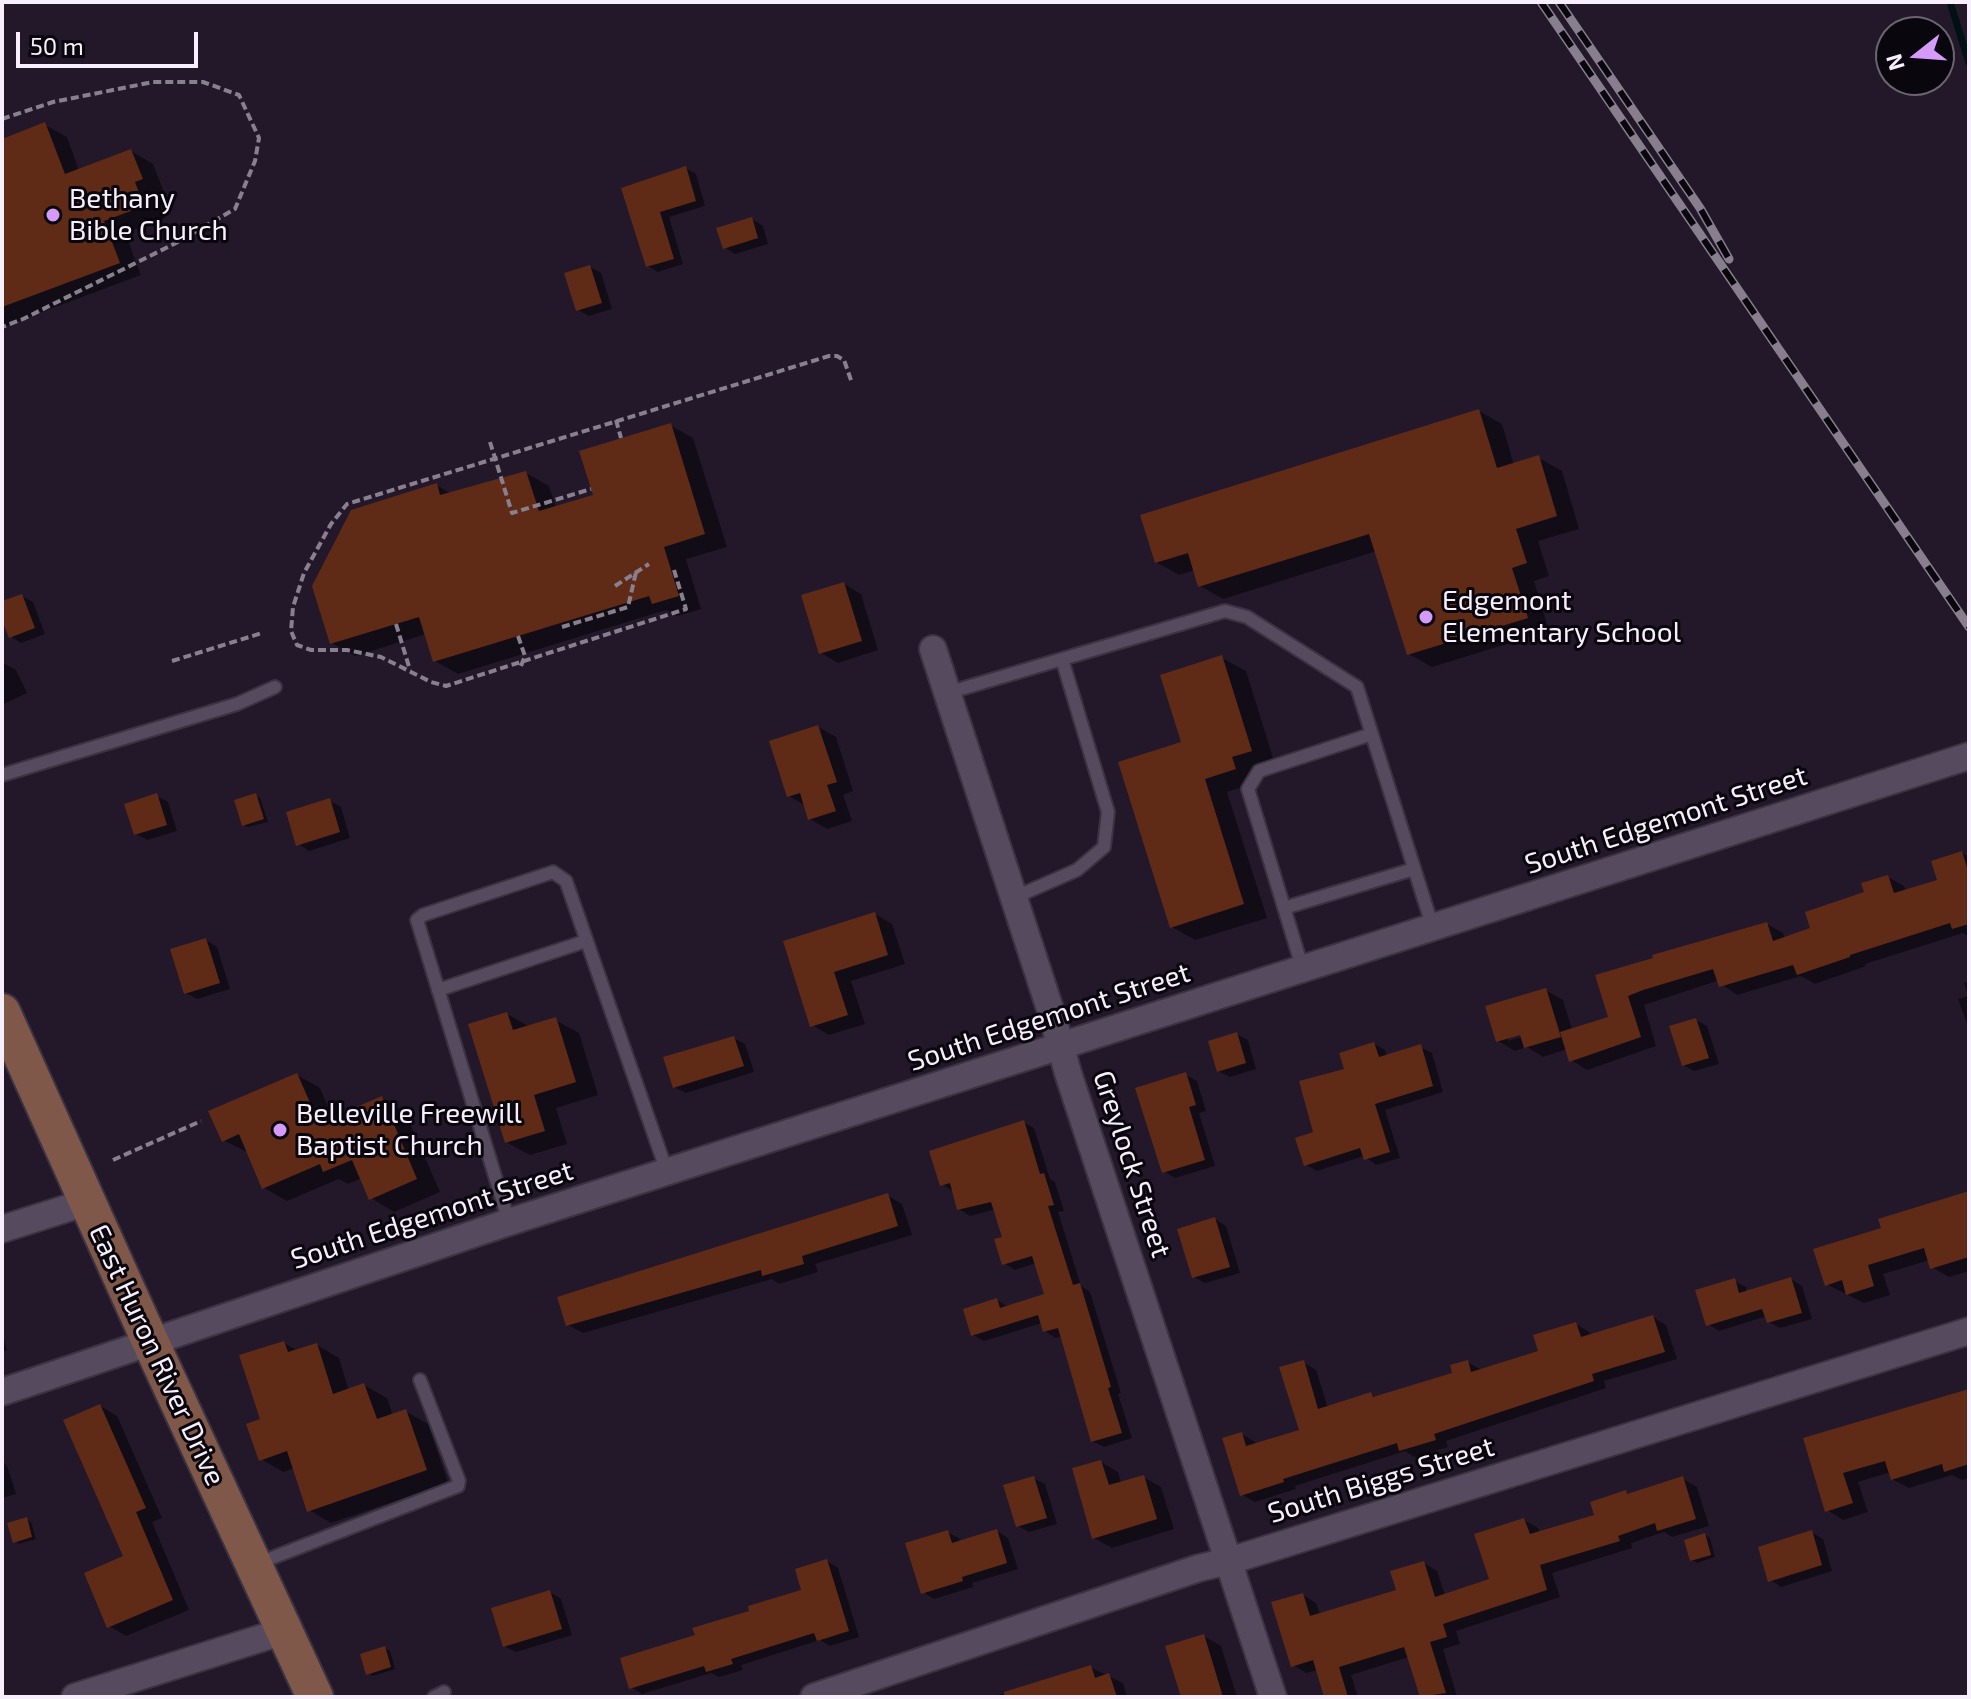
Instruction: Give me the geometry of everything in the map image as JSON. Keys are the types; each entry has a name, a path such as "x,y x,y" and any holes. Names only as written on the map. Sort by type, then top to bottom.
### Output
{"main road":[{"name":"East Huron River Drive","path":"6,1033 315,1697"}],"street":[{"name":"Greylock Street","path":"933,649 1273,1697"},
{"name":"South Edgemont Street","path":"2,1392 509,1222 1969,756"},
{"path":"2,1229 87,1202"},
{"name":"South Biggs Street","path":"814,1697 1199,1568 1969,1331"},
{"path":"75,1697 284,1631"}],"lane":[{"path":"947,693 1225,611 1247,617 1357,687 1433,928"},
{"path":"1013,898 1077,870 1104,847 1108,812 1062,659"},
{"path":"2,775 237,704 275,687"},
{"path":"1303,970 1248,789 1259,771 1372,734"},
{"path":"1284,908 1414,869"},
{"path":"509,1222 417,920 423,915 553,872 566,881 667,1173"},
{"path":"438,990 586,941"},
{"path":"253,1565 458,1486 459,1481 420,1380"}],"path":[{"path":"2,119 53,102 153,82 203,82 239,95 259,138 255,161 235,209 174,244 2,327"},
{"path":"674,570 686,609 446,686 431,682 381,657 347,650 311,650 297,645 291,631 293,607 304,573 331,524 347,504 495,456 829,356 844,360 852,383"},
{"path":"616,420 621,438"},
{"path":"490,442 512,513 591,489"},
{"path":"615,586 649,564"},
{"path":"562,627 628,607 636,572"},
{"path":"396,624 410,670"},
{"path":"172,661 262,633"},
{"path":"518,636 525,656 522,664"},
{"path":"113,1160 201,1121"}],"building":[{"name":"Bethany Bible Church","path":"45,122 65,174 131,149 143,179 135,182 144,206 104,221 120,263 2,307 2,139"},
{"path":"686,166 696,201 660,212 674,259 646,267 621,188"},
{"path":"752,217 758,238 723,249 716,228"},
{"path":"590,265 602,303 576,311 564,273"},
{"path":"1479,409 1497,468 1539,455 1557,516 1516,529 1527,563 1512,568 1528,618 1407,655 1369,534 1198,587 1188,553 1155,563 1140,515"},
{"path":"671,423 705,534 664,547 679,596 652,604 649,596 433,662 419,617 330,644 312,586 351,510 437,483 440,495 526,471 539,511 593,495 579,451"},
{"path":"844,582 862,641 819,654 801,595"},
{"path":"22,594 35,628 9,638 2,620 2,601"},
{"path":"1222,655 1252,751 1232,757 1236,769 1205,779 1244,904 1170,928 1118,762 1181,742 1160,675"},
{"path":"818,725 837,782 827,785 836,811 808,820 800,793 787,797 769,741"},
{"path":"157,793 167,825 134,835 124,804"},
{"path":"256,793 264,819 242,826 234,800"},
{"path":"330,798 340,832 296,846 286,812"},
{"path":"1962,851 1969,874 1969,924 1952,929 1950,923 1797,975 1793,965 1719,987 1713,969 1643,990 1628,996 1641,1037 1569,1062 1560,1032 1608,1017 1595,975 1767,922 1773,941 1810,928 1805,912 1864,892 1861,883 1888,875 1894,893 1937,880 1931,861"},
{"path":"875,912 888,955 834,972 848,1015 810,1027 783,941"},
{"path":"206,938 220,983 184,994 170,949"},
{"path":"1546,988 1561,1037 1524,1048 1520,1035 1496,1042 1485,1006"},
{"path":"507,1012 513,1030 556,1017 576,1082 534,1095 545,1131 505,1143 468,1024"},
{"path":"1696,1018 1709,1058 1682,1066 1669,1026"},
{"path":"1237,1032 1246,1063 1217,1072 1208,1041"},
{"path":"734,1036 744,1066 673,1088 663,1057"},
{"path":"1374,1042 1379,1057 1421,1044 1433,1086 1375,1104 1390,1152 1364,1160 1360,1148 1304,1166 1295,1138 1313,1132 1299,1081 1344,1069 1339,1053"},
{"path":"1186,1072 1196,1105 1189,1107 1205,1160 1162,1173 1135,1088"},
{"path":"297,1073 319,1123 382,1096 417,1179 369,1200 352,1160 323,1172 320,1164 262,1189 239,1134 222,1142 208,1111"},
{"path":"1024,1120 1040,1174 1044,1173 1054,1205 1048,1206 1073,1285 1080,1283 1122,1433 1091,1442 1058,1328 1043,1332 1038,1315 971,1336 963,1309 997,1298 1000,1308 1044,1294 1032,1256 1002,1265 994,1239 1002,1237 991,1202 957,1210 950,1183 940,1186 929,1151"},
{"path":"1969,1191 1969,1257 1930,1269 1924,1248 1868,1265 1874,1286 1846,1295 1842,1280 1825,1286 1813,1249 1881,1228 1878,1219"},
{"path":"888,1193 898,1226 802,1256 804,1264 762,1276 761,1270 566,1326 557,1297"},
{"path":"1215,1217 1230,1267 1192,1278 1177,1229"},
{"path":"1791,1277 1802,1313 1767,1323 1762,1309 1706,1326 1695,1290 1735,1278 1739,1293"},
{"path":"1653,1315 1665,1352 1592,1374 1594,1381 1434,1434 1436,1440 1399,1451 1397,1443 1240,1496 1222,1438 1242,1432 1246,1446 1299,1430 1279,1367 1304,1360 1318,1409 1371,1392 1373,1397 1452,1373 1450,1365 1468,1360 1471,1372 1538,1351 1533,1335 1576,1322 1581,1337"},
{"path":"284,1341 288,1352 317,1343 333,1394 364,1383 377,1419 406,1409 427,1470 307,1512 287,1451 259,1461 246,1424 260,1419 239,1355"},
{"path":"1969,1389 1969,1464 1944,1472 1942,1464 1891,1480 1885,1461 1843,1473 1853,1503 1825,1512 1803,1438"},
{"path":"100,1404 146,1508 136,1512 173,1600 107,1628 84,1573 123,1556 63,1420"},
{"path":"1101,1460 1109,1485 1144,1475 1157,1519 1092,1539 1072,1468"},
{"path":"1034,1476 1047,1518 1016,1527 1003,1485"},
{"path":"1683,1476 1696,1519 1657,1531 1655,1523 1618,1536 1620,1541 1540,1565 1547,1590 1443,1624 1447,1637 1430,1642 1446,1693 1420,1697 1404,1647 1339,1667 1348,1697 1324,1697 1313,1660 1291,1667 1271,1602 1303,1593 1310,1616 1396,1590 1390,1571 1424,1561 1435,1597 1489,1579 1474,1534 1524,1518 1530,1534 1594,1515 1590,1502"},
{"path":"27,1517 32,1537 13,1543 7,1523"},
{"path":"997,1529 1007,1563 921,1594 905,1543 948,1530 952,1543"},
{"path":"1812,1530 1822,1565 1768,1582 1758,1547"},
{"path":"1705,1533 1711,1555 1690,1561 1684,1540"},
{"path":"827,1559 849,1631 817,1641 814,1633 731,1659 733,1664 706,1672 704,1666 629,1689 620,1658 695,1635 692,1628 749,1611 748,1606 801,1590 795,1569"},
{"path":"550,1590 562,1629 503,1647 491,1608"},
{"path":"1204,1634 1223,1697 1181,1697 1165,1646"},
{"path":"385,1646 391,1667 366,1675 360,1654"},
{"path":"1091,1665 1095,1678 1109,1673 1117,1697 1004,1697 1004,1692"}],"waterway":[{"path":"1950,2 1969,63"}],"railway":[{"path":"1541,2 1969,627"},
{"path":"1559,2 1700,208 1729,259"}],"place":[{"name":"Bethany Bible Church","path":"53,215"},
{"name":"Edgemont Elementary School","path":"1426,617"},
{"name":"Belleville Freewill Baptist Church","path":"280,1130"}]}
